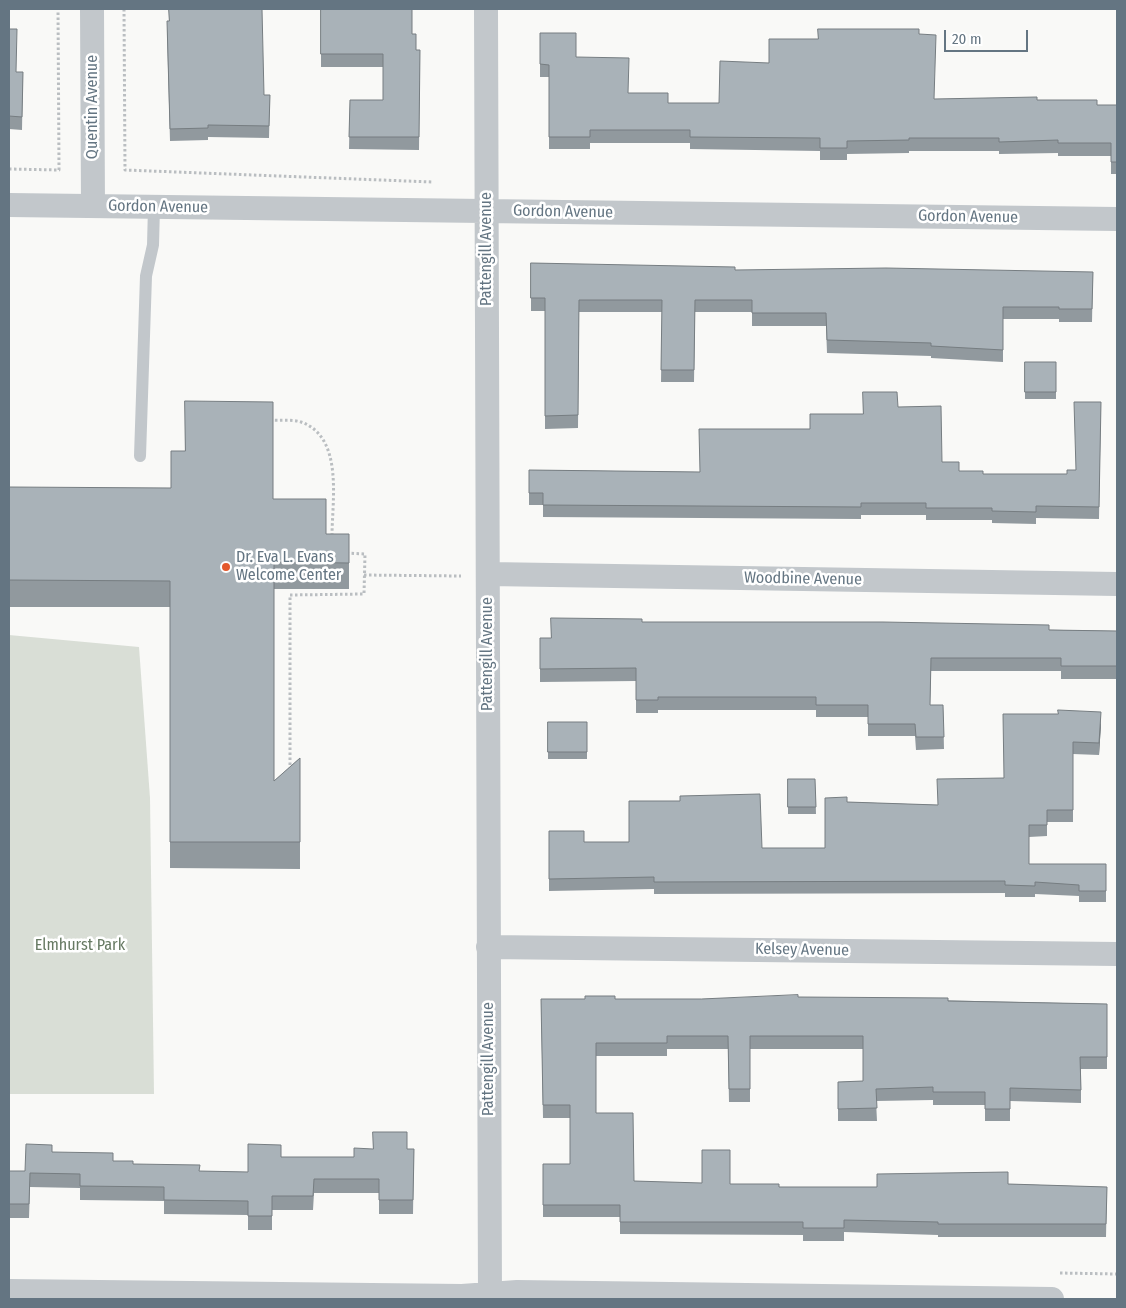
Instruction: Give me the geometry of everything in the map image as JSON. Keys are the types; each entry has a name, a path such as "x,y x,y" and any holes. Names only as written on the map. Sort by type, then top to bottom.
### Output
{"street":[{"name":"Quentin Avenue","path":"92,9 93,206"},
{"name":"Pattengill Avenue","path":"486,9 490,1297"},
{"name":"Gordon Avenue","path":"9,205 1117,219"},
{"name":"Woodbine Avenue","path":"489,574 1117,584"},
{"name":"Kelsey Avenue","path":"488,946 1117,954"},
{"path":"9,1291 490,1297 517,1292 1052,1299"}],"lane":[{"path":"140,456 146,276 153,245 154,207"}],"path":[{"path":"9,169 59,170 58,9"},
{"path":"124,9 125,170 441,182"},
{"path":"267,420 301,422 320,434 332,457 332,542"},
{"path":"290,773 290,595 364,594 365,554 340,552"},
{"path":"364,575 462,576"},
{"path":"1057,1273 1117,1274"}],"green space":[{"name":"Elmhurst Park","path":"9,635 139,647 150,798 154,1094 9,1094"}],"building":[{"path":"169,9 262,9 264,95 270,95 269,126 208,125 208,128 170,129 167,21 169,21"},
{"path":"321,9 412,9 412,34 416,34 416,50 420,50 419,137 349,137 350,100 383,100 383,54 321,54"},
{"path":"9,29 17,29 16,72 23,72 22,117 9,116"},
{"path":"818,29 919,29 919,34 936,35 934,99 1037,97 1037,100 1097,100 1097,105 1117,105 1117,162 1111,162 1111,143 1058,143 1058,140 999,142 999,138 909,138 909,140 847,141 847,148 820,148 820,138 690,137 690,130 590,130 590,137 549,137 549,65 540,64 540,33 576,33 576,57 629,58 628,93 668,93 668,103 719,103 720,61 769,63 769,39 818,39"},
{"path":"531,263 735,267 735,270 886,268 1093,272 1092,309 1003,307 1003,350 931,346 931,343 827,340 826,313 752,313 752,300 695,300 694,370 661,370 662,300 579,300 578,415 545,416 545,298 531,298"},
{"path":"1025,362 1056,362 1056,392 1025,392"},
{"path":"863,392 897,392 898,407 941,406 942,462 959,462 959,471 983,471 983,474 1067,474 1067,470 1076,470 1074,402 1101,402 1099,507 1036,506 1036,512 992,511 992,508 926,508 926,503 861,503 861,507 543,505 543,493 529,493 529,470 700,472 699,429 810,429 810,414 863,414"},
{"path":"185,401 273,402 273,499 326,499 326,534 349,534 349,563 274,562 274,781 300,758 300,842 170,842 170,581 9,580 9,487 171,488 171,451 185,451"},
{"path":"551,618 642,619 642,622 883,622 1049,625 1049,630 1117,631 1117,666 1061,666 1061,658 931,658 930,705 943,705 944,737 916,737 915,724 868,724 868,705 816,705 816,697 658,697 658,700 636,700 636,668 540,669 540,638 551,638"},
{"path":"1058,710 1101,712 1099,743 1073,742 1073,810 1047,810 1047,825 1029,825 1029,864 1106,864 1106,891 1079,891 1079,885 1035,882 1035,886 1005,885 1005,881 654,882 654,877 549,879 549,831 584,831 584,842 629,842 629,801 680,801 680,796 760,794 762,848 825,848 825,798 847,797 847,802 938,805 937,779 1004,778 1003,714 1058,714"},
{"path":"548,722 587,722 587,752 548,752"},
{"path":"788,779 815,779 816,807 788,807"},
{"path":"798,995 798,997 948,998 948,1001 1107,1004 1107,1057 1080,1057 1081,1090 1010,1088 1010,1109 985,1109 985,1092 933,1092 933,1087 876,1089 877,1108 838,1109 838,1082 863,1081 863,1036 750,1036 750,1089 729,1089 728,1036 667,1036 667,1043 596,1043 596,1113 633,1113 634,1181 702,1183 702,1150 730,1150 730,1184 779,1184 779,1187 877,1187 877,1174 1008,1172 1008,1184 1107,1187 1106,1224 938,1224 938,1222 844,1220 844,1228 803,1228 803,1222 620,1222 620,1205 543,1205 543,1164 570,1164 570,1105 543,1105 541,999 585,999 585,996 615,996 615,999 701,999"},
{"path":"373,1132 407,1132 407,1149 414,1149 413,1200 379,1200 379,1179 314,1179 313,1196 272,1196 272,1216 248,1216 248,1201 164,1200 164,1187 80,1186 80,1174 30,1173 29,1204 9,1204 9,1171 25,1171 26,1144 52,1145 52,1152 113,1153 113,1161 133,1161 133,1164 200,1165 199,1171 248,1172 248,1144 281,1145 281,1157 354,1157 354,1148 373,1149"}],"place":[{"name":"Dr. Eva L. Evans Welcome Center","path":"226,567"}]}
